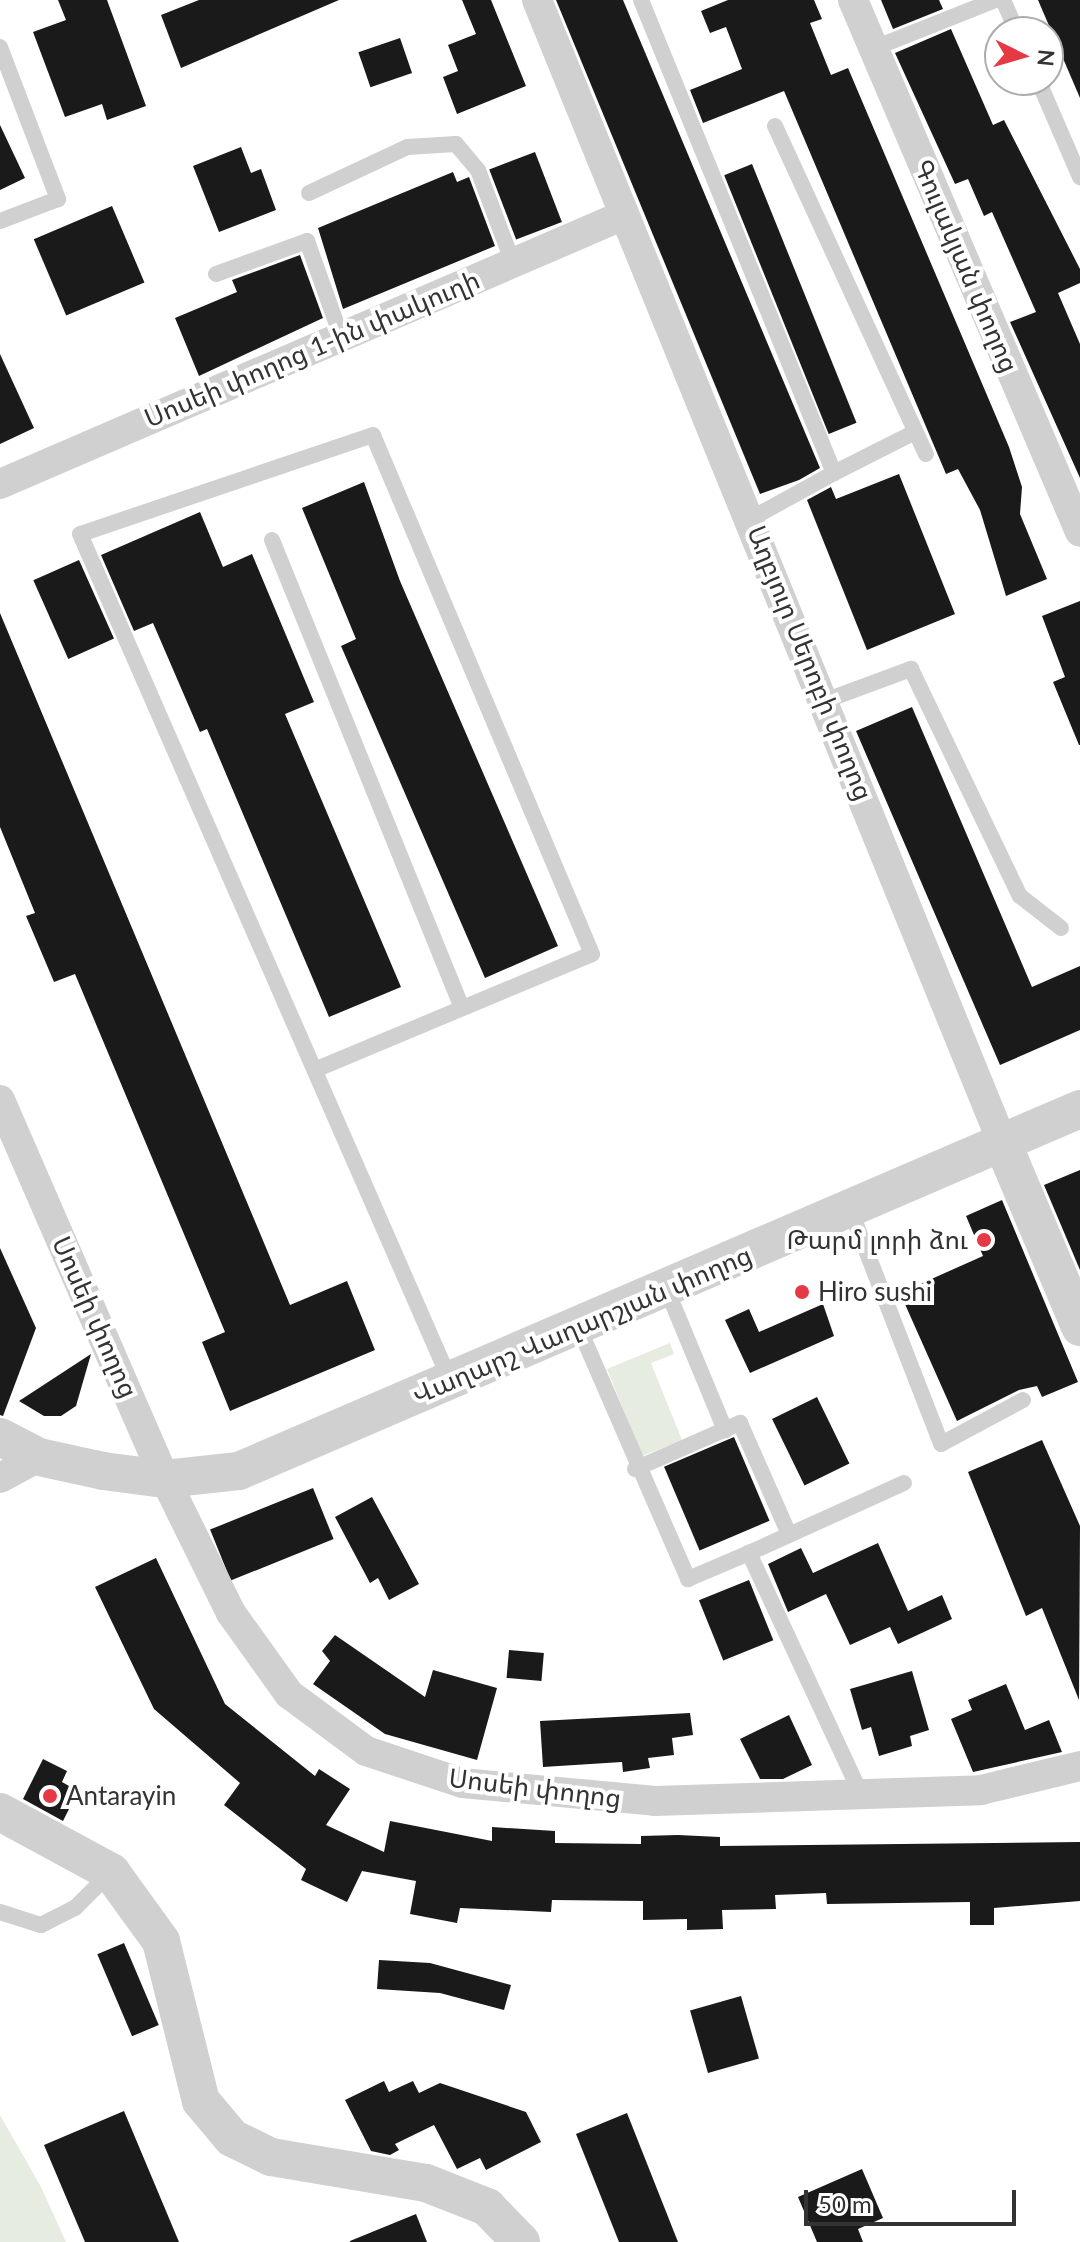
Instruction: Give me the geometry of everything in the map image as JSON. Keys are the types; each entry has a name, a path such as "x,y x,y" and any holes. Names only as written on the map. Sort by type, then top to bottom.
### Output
{"street":[{"name":"Աղբյուր Սերոբի փողոց","path":"537,0 827,700 1002,1142 1080,1327"},
{"name":"Գուլակյան փողոց","path":"853,0 1080,532"},
{"name":"Սոսեի փողոց 1-ին փակուղի","path":"0,484 624,215"},
{"name":"Սոսեի փողոց","path":"0,1100 165,1479 257,1653 289,1694 366,1751 408,1769 522,1791 655,1801 1004,1788 1080,1766"},
{"name":"Վաղարշ Վաղարշյան փողոց","path":"0,1437 39,1457 165,1479 239,1471 579,1328 1080,1109"},
{"path":"0,1478 39,1457"},
{"path":"0,1812 111,1872 161,1941 201,2101 232,2138 271,2157 426,2183 487,2207 521,2242"}],"lane":[{"path":"641,0 834,473"},
{"path":"872,49 995,0"},
{"path":"0,47 58,199 0,221"},
{"path":"1045,96 1080,177"},
{"path":"775,126 926,454"},
{"path":"309,193 407,147 456,144 478,170 513,263"},
{"path":"216,274 307,241 341,336"},
{"path":"752,518 915,432"},
{"path":"317,1069 592,954 373,435 80,534 317,1069 450,1381"},
{"path":"272,540 462,1008"},
{"path":"827,700 911,669 1020,896 1061,928"},
{"path":"850,1209 941,1444 1023,1400"},
{"path":"667,1290 725,1430"},
{"path":"579,1328 635,1469 688,1579 904,1483"},
{"path":"635,1469 740,1423 789,1534"},
{"path":"749,1553 860,1792"},
{"path":"0,1912 41,1925 75,1908 111,1872"}],"shaded area":[{"path":"670,1343 674,1354 651,1363 682,1440 642,1456 607,1369"},
{"path":"0,2115 41,2187 66,2242 0,2242"}],"building":[{"path":"58,0 107,0 146,106 107,120 102,104 65,117 33,32 66,20"},
{"path":"199,0 339,0 181,68 161,15"},
{"path":"462,0 491,0 526,86 457,114 443,77 458,71 448,45 476,34"},
{"path":"556,0 623,0 820,468 799,480 760,494"},
{"path":"728,0 814,0 822,19 810,23 831,75 848,68 1009,447 1022,487 1020,514 1047,579 1006,596 980,510 958,469 946,474 784,91 703,123 690,90 742,69 726,27 710,33 701,11"},
{"path":"881,0 939,0 943,9 893,29"},
{"path":"1038,0 1080,0 1080,98 1064,61 1064,16 1045,16"},
{"path":"951,29 993,125 1004,120 1080,269 1080,283 1058,293 1080,344 1080,478 1010,322 1036,312 992,212 984,216 968,179 955,184 895,53"},
{"path":"400,38 412,73 370,87 358,52"},
{"path":"0,125 25,178 0,190"},
{"path":"241,147 251,173 261,169 276,210 219,232 193,166"},
{"path":"535,152 562,222 516,240 489,170"},
{"path":"752,164 857,423 829,434 724,175"},
{"path":"453,172 457,182 469,177 495,246 343,309 318,228"},
{"path":"112,206 144,282 66,316 34,239"},
{"path":"300,255 323,318 199,376 175,318 237,292 232,280"},
{"path":"0,354 34,428 0,444"},
{"path":"899,474 955,614 867,650 807,500 831,487 836,499"},
{"path":"364,482 400,581 558,946 485,978 341,646 356,639 302,508"},
{"path":"200,512 223,567 252,554 314,702 285,714 401,987 329,1017 207,729 200,732 153,623 134,631 101,555"},
{"path":"79,560 114,639 68,659 33,580"},
{"path":"1080,601 1079,745 1053,682 1065,677 1042,616"},
{"path":"0,613 290,1305 347,1281 375,1350 230,1411 202,1342 225,1332 75,974 54,982 26,916 35,913 0,827"},
{"path":"912,707 1032,987 1080,966 1080,1030 1000,1065 856,731"},
{"path":"1080,1170 1080,1270 1044,1185"},
{"path":"1002,1200 1078,1382 1042,1397 1037,1386 1019,1390 957,1421 900,1293 983,1256 966,1216"},
{"path":"0,1248 36,1328 3,1416 0,1415"},
{"path":"823,1304 834,1336 750,1373 725,1320 749,1309 759,1332"},
{"path":"91,1354 76,1406 61,1416 44,1416 19,1401"},
{"path":"817,1397 849,1464 804,1485 772,1419"},
{"path":"734,1437 770,1521 700,1550 664,1467"},
{"path":"1042,1440 1080,1526 1079,1700 1042,1608 1026,1616 968,1472"},
{"path":"313,1488 334,1539 231,1581 210,1530"},
{"path":"372,1497 419,1584 389,1600 378,1578 370,1583 335,1517"},
{"path":"878,1543 908,1611 942,1595 952,1619 898,1644 890,1627 850,1645 826,1594 788,1612 768,1564 801,1548 813,1573"},
{"path":"156,1558 225,1704 315,1776 319,1769 350,1789 326,1825 384,1852 390,1821 492,1841 492,1827 555,1831 555,1843 641,1844 641,1836 678,1835 720,1837 720,1846 1080,1842 1080,1901 994,1908 994,1925 970,1925 970,1902 827,1904 826,1893 775,1895 776,1909 722,1910 723,1929 687,1930 687,1919 643,1920 643,1901 552,1900 551,1912 460,1908 457,1923 410,1914 416,1881 362,1871 347,1902 301,1880 306,1869 224,1805 240,1783 154,1709 95,1587"},
{"path":"749,1580 773,1640 723,1660 699,1600"},
{"path":"335,1635 425,1697 433,1670 497,1688 477,1760 385,1734 313,1684 330,1661 322,1651"},
{"path":"509,1650 544,1653 541,1681 507,1678"},
{"path":"912,1671 929,1730 910,1736 912,1746 879,1756 871,1727 862,1730 850,1689"},
{"path":"1006,1684 1025,1730 1049,1720 1062,1752 973,1772 951,1719 972,1710 968,1700"},
{"path":"690,1713 693,1735 672,1738 674,1755 648,1758 650,1768 623,1772 622,1762 543,1767 540,1721"},
{"path":"789,1715 812,1765 783,1779 760,1779 740,1739"},
{"name":"Antarayin","path":"43,1759 67,1771 62,1782 78,1791 63,1821 23,1799"},
{"path":"124,1943 159,2025 132,2036 97,1954"},
{"path":"379,1960 430,1963 511,1985 504,2010 440,1993 377,1989"},
{"path":"741,1996 759,2058 708,2073 690,2011"},
{"path":"384,2081 389,2092 413,2081 419,2093 440,2083 526,2112 541,2142 486,2170 480,2158 457,2169 434,2125 395,2144 399,2150 390,2155 371,2151 345,2100"},
{"path":"124,2111 179,2242 85,2242 44,2145"},
{"path":"627,2113 678,2242 619,2242 576,2134"},
{"path":"862,2169 883,2218 858,2229 863,2242 817,2242 798,2197"},
{"path":"416,2214 427,2242 350,2242 350,2241"}],"place":[{"name":"Թարմ լորի ձու","path":"984,1240"},
{"name":"Hiro sushi","path":"802,1292"},
{"name":"Antarayin","path":"50,1796"}]}
